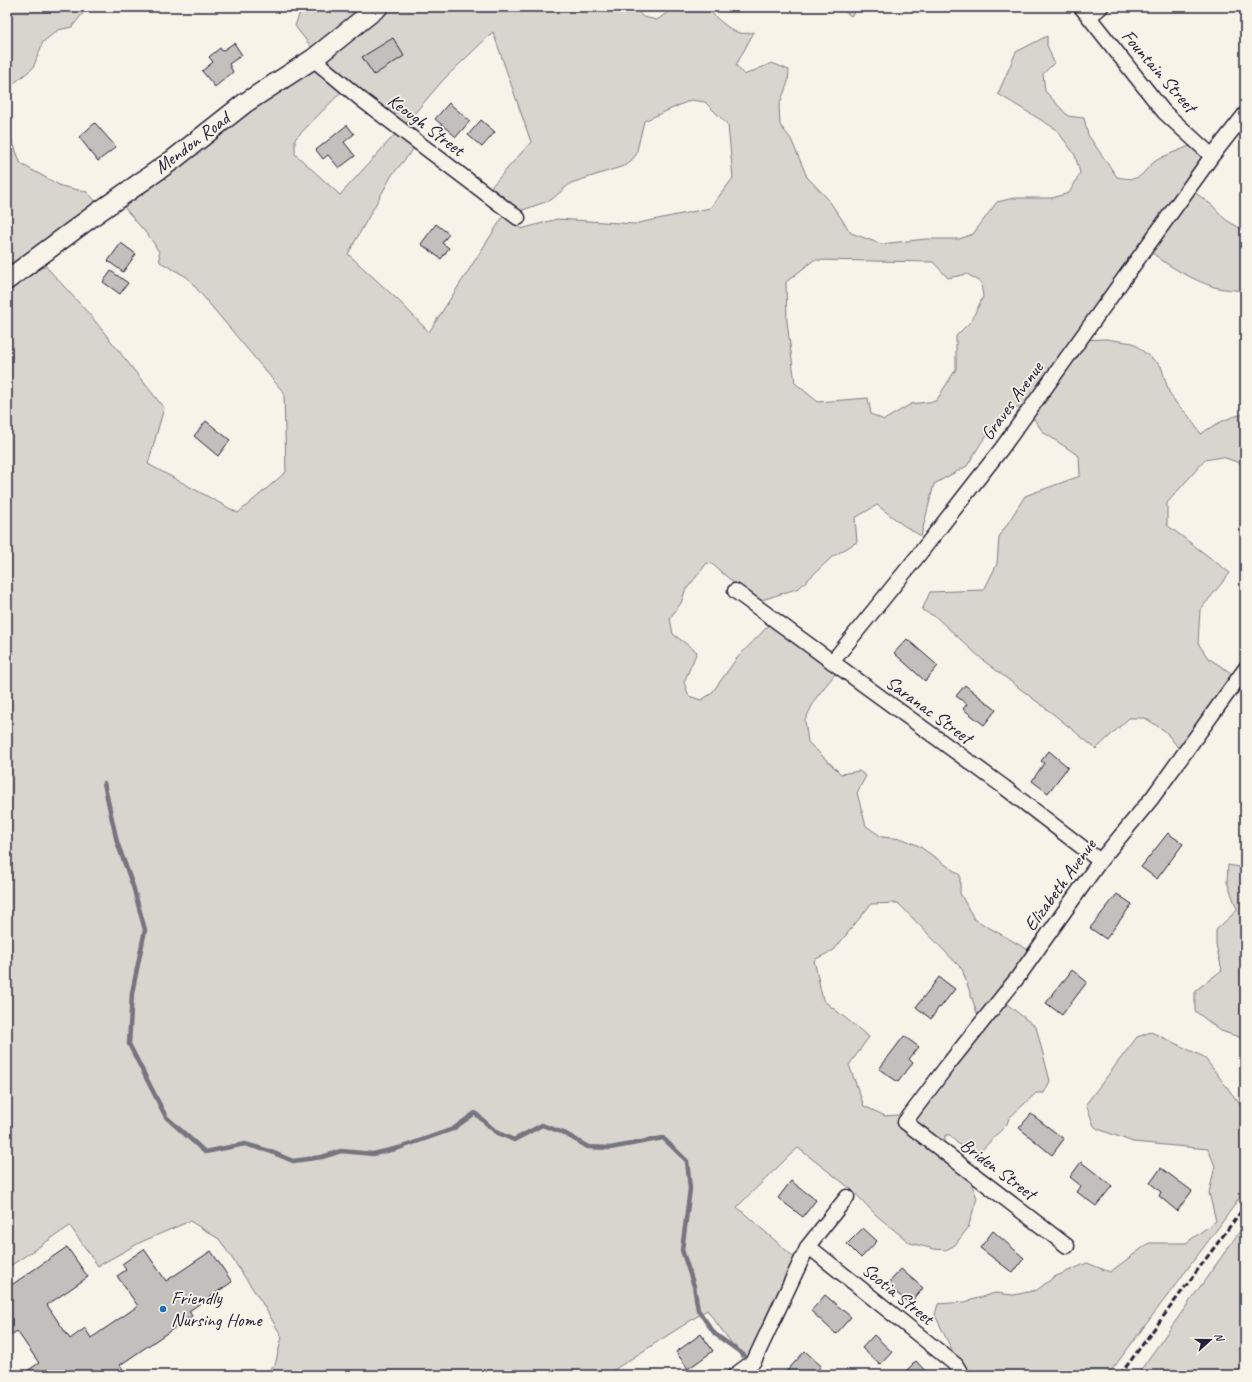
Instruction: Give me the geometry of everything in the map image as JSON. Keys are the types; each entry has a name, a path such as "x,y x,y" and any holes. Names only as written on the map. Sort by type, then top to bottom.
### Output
{"street":[{"name":"Mendon Road","path":"7,280 97,213 174,159 245,103 313,59 378,7"},
{"path":"1085,12 1101,7"},
{"name":"Fountain Street","path":"1085,12 1164,112 1212,156"},
{"name":"Keough Street","path":"313,59 362,100 518,218"},
{"name":"Graves Avenue","path":"832,662 917,557 1002,448 1212,156 1245,114"},
{"name":"Saranac Street","path":"736,591 1030,807 1100,861"},
{"name":"Elizabeth Avenue","path":"905,1122 947,1066 1018,977 1100,861 1152,798 1245,669"},
{"name":"Briden Street","path":"905,1122 1067,1246"},
{"path":"735,1375 754,1361 808,1246 847,1197"},
{"name":"Scotia Street","path":"808,1246 956,1364 962,1375"}],"shaded area":[{"path":"7,7 87,8 72,27 58,30 43,42 33,68 13,84 7,94"},
{"path":"302,7 634,7 643,17 657,20 675,7 707,7 717,18 732,30 742,33 754,32 736,65 744,75 772,63 789,70 788,82 779,106 780,125 791,139 807,177 828,199 851,233 881,244 926,239 959,239 973,234 997,202 1014,198 1052,198 1069,193 1080,173 1075,155 1056,129 998,94 1016,52 1047,36 1047,45 1054,63 1043,74 1045,91 1068,116 1084,118 1088,135 1117,177 1133,179 1138,177 1157,160 1189,146 1195,149 1206,163 1189,188 1213,206 1226,220 1245,231 1245,292 1218,288 1196,280 1169,265 1146,247 1077,340 1106,339 1133,343 1161,366 1169,392 1201,434 1222,421 1245,414 1245,468 1240,463 1222,457 1205,460 1167,503 1167,525 1230,573 1200,610 1198,643 1208,658 1239,678 1184,755 1165,731 1145,718 1129,718 1096,749 984,661 936,617 922,610 930,592 984,590 997,564 999,537 1025,496 1080,476 1079,456 1043,432 1027,409 1009,407 981,443 967,466 934,484 921,536 903,525 877,505 855,518 857,542 832,557 799,588 756,602 712,564 707,563 685,591 681,603 670,618 673,634 697,652 684,682 689,696 701,700 711,694 737,658 770,624 844,671 839,676 835,674 816,698 805,720 808,742 841,774 859,771 866,776 857,793 866,826 882,837 903,839 919,846 960,875 960,893 974,919 1032,952 1003,1001 1036,1027 1050,1081 1044,1093 1036,1093 1009,1118 1007,1124 977,1155 957,1143 950,1135 945,1135 948,1156 969,1177 977,1198 968,1228 955,1245 946,1250 934,1249 910,1243 876,1215 851,1189 798,1148 790,1155 737,1207 796,1259 747,1364 707,1310 606,1375 262,1375 275,1365 282,1337 261,1301 219,1239 190,1221 141,1242 98,1266 70,1226 7,1268 7,127 21,164 61,186 87,192 102,208 40,260 91,316 164,408 148,464 238,513 286,472 284,393 187,277 160,262 159,252 151,239 118,200 316,53 295,26","holes":["493,32 531,142 491,187 520,211 551,200 571,183 627,165 636,155 644,121 691,100 705,102 728,125 733,178 710,208 634,224 557,219 521,229 504,215 429,332 399,301 348,254 392,175 417,145 401,129 444,79","346,87 398,131 340,195 295,154 295,139","814,260 933,262 948,278 967,274 981,282 983,297 971,321 956,336 956,369 936,401 911,404 884,420 871,414 868,398 818,402 795,383 787,322 786,282","898,903 962,969 981,1025 912,1114 885,1116 864,1106 849,1065 869,1037 823,1000 814,960 834,950 871,904"]},
{"path":"839,7 859,7 851,16"},
{"path":"1228,865 1245,868 1245,1039 1221,1031 1195,1011 1195,991 1222,970 1216,945 1216,930 1237,909 1227,882"},
{"path":"1151,1032 1204,1057 1245,1111 1245,1190 1108,1375 964,1375 935,1315 938,1304 965,1302 995,1293 1014,1295 1037,1290 1054,1277 1087,1263 1110,1272 1149,1243 1186,1243 1216,1221 1209,1193 1215,1166 1208,1149 1133,1142 1098,1129 1094,1126 1086,1104 1137,1037"},
{"path":"1245,1224 1245,1375 1137,1375"}],"building":[{"path":"393,38 404,56 374,75 362,57"},
{"path":"234,43 242,55 229,64 233,72 215,87 202,71 213,62 209,57 220,48 222,51"},
{"path":"449,103 470,121 456,137 435,119"},
{"path":"481,120 495,132 482,147 468,135"},
{"path":"95,123 116,147 98,161 79,137"},
{"path":"347,125 354,134 344,142 355,156 339,168 328,155 323,159 316,150"},
{"path":"436,224 449,234 442,243 449,248 441,259 421,244"},
{"path":"121,243 136,254 123,272 108,261"},
{"path":"111,271 128,283 120,294 103,282"},
{"path":"206,421 230,440 218,456 194,436"},
{"path":"907,639 938,666 925,681 894,653"},
{"path":"965,685 996,710 984,725 963,709 967,704 956,696"},
{"path":"1049,751 1068,767 1048,793 1032,781 1044,763 1041,761"},
{"path":"1168,833 1183,844 1157,879 1141,867"},
{"path":"1117,894 1132,904 1106,939 1090,928"},
{"path":"1072,970 1087,982 1062,1015 1046,1003"},
{"path":"939,977 955,989 940,1008 939,1007 931,1019 916,1007"},
{"path":"904,1036 919,1047 909,1059 913,1063 898,1082 879,1069"},
{"path":"1031,1114 1064,1139 1052,1155 1019,1128"},
{"path":"1081,1162 1112,1186 1096,1206 1077,1192 1081,1186 1070,1177"},
{"path":"1161,1168 1192,1191 1177,1211 1159,1196 1161,1192 1150,1183"},
{"path":"791,1181 816,1200 803,1217 778,1198"},
{"path":"863,1228 877,1241 861,1258 847,1244"},
{"path":"993,1231 1024,1258 1013,1273 980,1248"},
{"name":"Friendly Nursing Home","path":"67,1247 88,1277 47,1305 70,1339 85,1328 91,1338 138,1306 117,1276 126,1270 122,1264 144,1249 166,1281 211,1251 232,1282 189,1311 192,1316 120,1365 127,1375 21,1375 39,1363 17,1331 7,1338 7,1288"},
{"path":"901,1269 923,1288 910,1304 887,1285"},
{"path":"825,1295 851,1317 836,1334 811,1311"},
{"path":"701,1334 713,1351 688,1369 676,1352"},
{"path":"874,1335 892,1352 880,1365 862,1348"},
{"path":"805,1351 821,1366 813,1375 783,1375"},
{"path":"916,1361 929,1375 902,1375"}],"waterway":[{"path":"104,783 117,842 133,886 145,930 132,993 129,1044 166,1117 205,1152 245,1144 269,1151 293,1161 322,1157 341,1151 373,1154 399,1148 453,1129 475,1113 496,1132 514,1140 542,1125 564,1133 588,1147 610,1148 663,1138 687,1161 690,1189 682,1250 694,1286 698,1310 715,1334 744,1355"}],"railway":[{"path":"1120,1375 1245,1206"}],"place":[{"name":"Friendly Nursing Home","path":"163,1309"}]}
